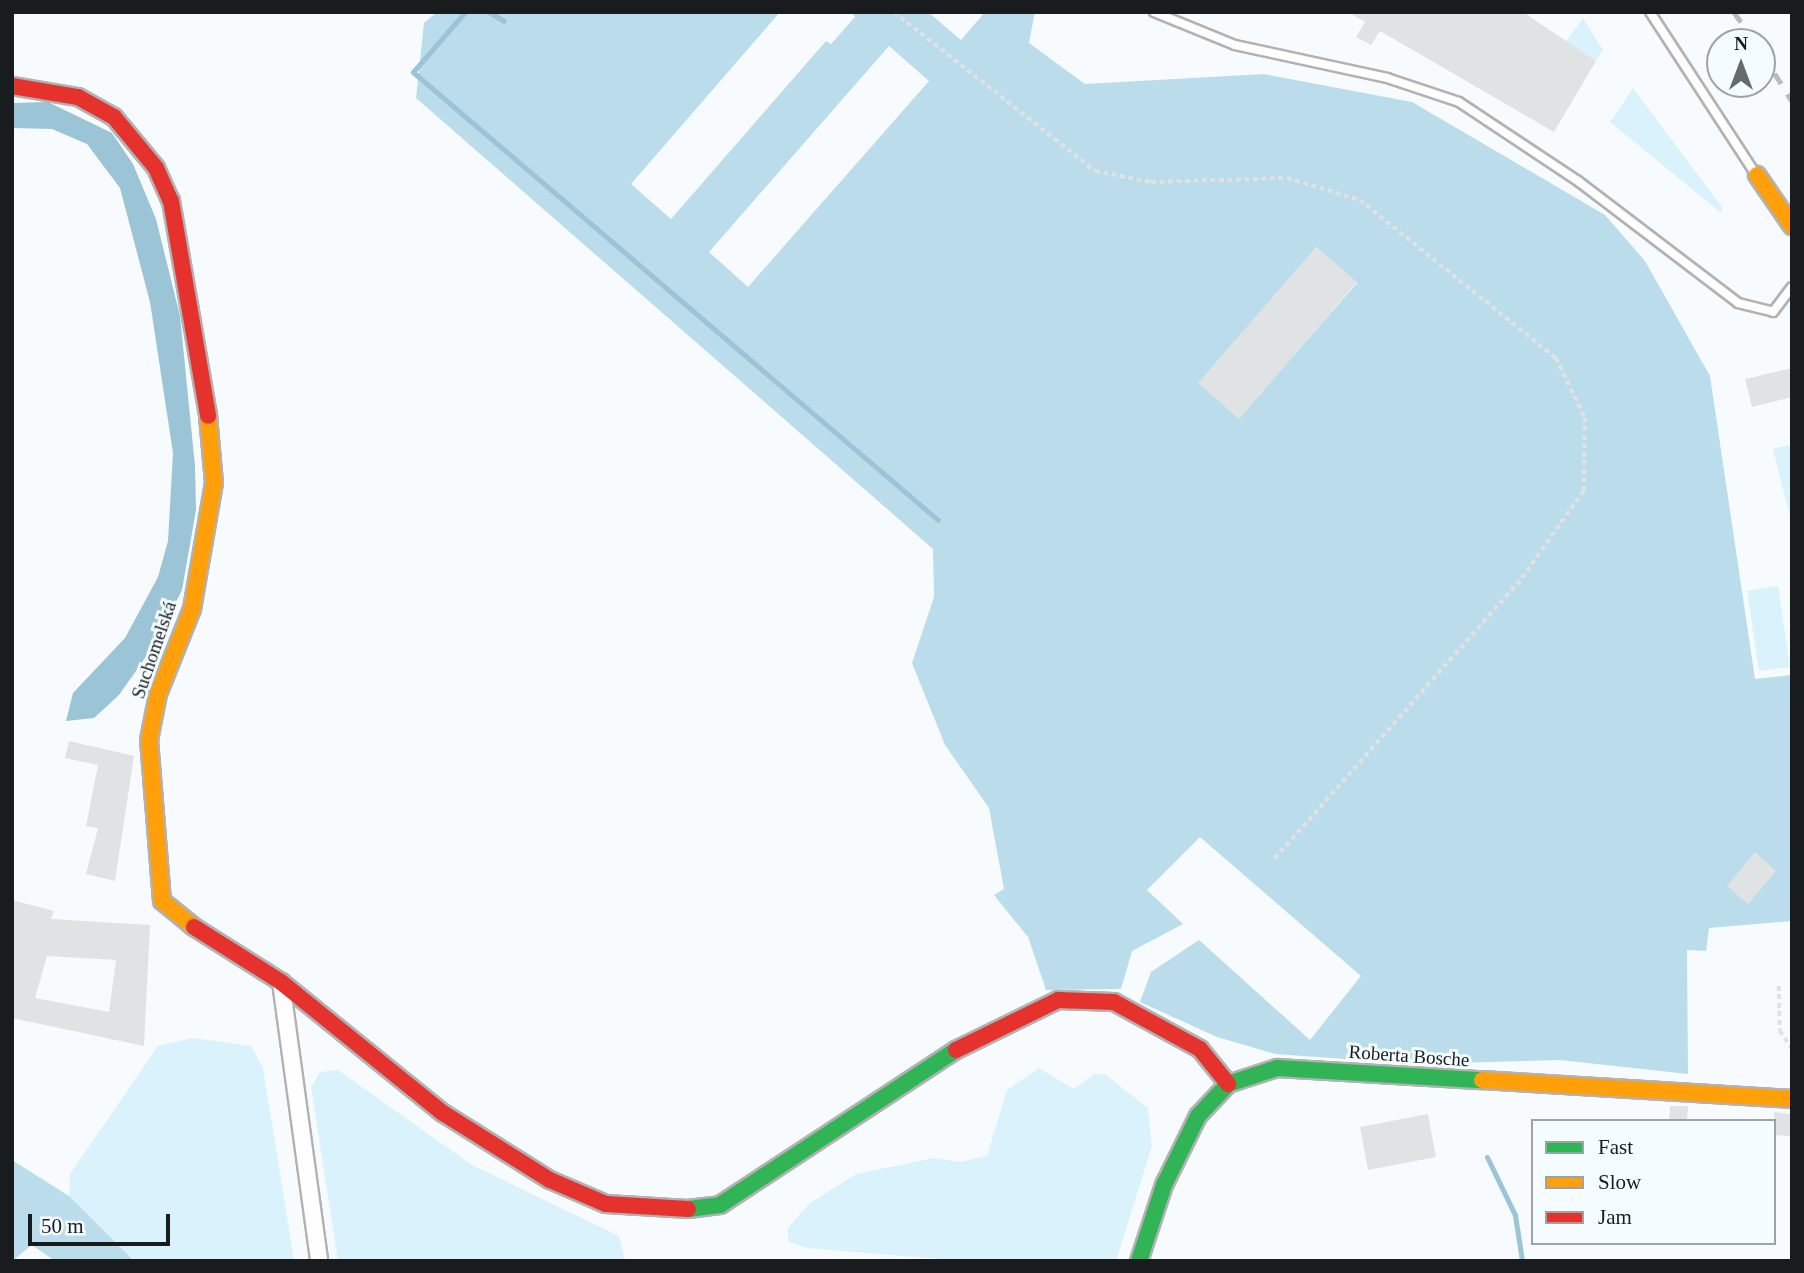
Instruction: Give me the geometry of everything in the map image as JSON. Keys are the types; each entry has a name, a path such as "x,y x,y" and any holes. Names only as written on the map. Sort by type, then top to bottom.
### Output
{"street":[{"name":"Suchomelská","path":"12,86 78,96 114,117 156,168 171,201 204,369 214,483 192,609 158,694 149,740 153,847 162,901 281,982 443,1113 550,1180 606,1204 663,1212 720,1205 940,1058 1011,1017 1058,1000 1114,1002 1152,1018 1200,1049 1228,1084"},
{"path":"1757,175 1792,226"},
{"path":"281,982 319,1261"},
{"name":"Roberta Bosche","path":"1228,1084 1277,1068 1792,1098"},
{"path":"1139,1261 1186,1138 1228,1084"}],"lane":[{"path":"1154,12 1235,45 1387,78 1460,103 1578,181 1738,303 1773,312 1792,287"},
{"path":"1650,12 1757,175"}],"path":[{"path":"894,12 1095,171 1151,182 1287,178 1360,200 1556,358 1585,418 1584,491 1560,525 1520,581 1273,860"},
{"path":"1779,986 1780,1031 1792,1049"}],"shaded area":[{"path":"437,12 780,12 631,184 671,219 826,41 831,44 855,17 851,12 928,12 961,40 985,12 1035,12 1029,43 1085,84 1264,74 1412,102 1605,215 1645,261 1710,376 1755,679 1792,675 1792,921 1709,928 1706,951 1687,950 1688,1074 1560,1060 1416,1064 1275,1054 1217,1037 1140,1002 1151,972 1199,940 1310,1040 1361,976 1200,837 1147,890 1183,924 1132,951 1121,989 1046,990 1028,937 994,895 1004,889 989,808 945,745 912,663 934,597 933,549 416,98 424,23","holes":["889,46 929,81 748,287 709,252","1316,247 1357,283 1239,418"]},
{"path":"1583,18 1603,50 1596,61 1565,43"},
{"path":"1633,88 1722,207 1721,213 1610,122"},
{"path":"48,102 112,133 133,164 156,219 180,316 195,466 196,510 182,590 155,644 119,695 94,718 66,721 73,693 125,638 158,577 168,541 173,453 150,302 120,188 87,144 52,129 12,128 12,103"},
{"path":"1792,444 1792,517 1790,517 1773,449"},
{"path":"1778,586 1790,667 1759,671 1747,591"},
{"path":"193,1038 251,1046 263,1068 294,1261 134,1261 69,1196 70,1174 158,1046"},
{"path":"1039,1068 1074,1089 1095,1073 1106,1075 1148,1108 1152,1146 1116,1261 966,1261 806,1248 788,1241 788,1228 809,1204 856,1174 934,1158 960,1162 987,1156 1007,1090"},
{"path":"338,1070 472,1165 619,1236 625,1261 338,1261 311,1087 320,1072"},
{"path":"12,1160 69,1196 134,1261 55,1261 32,1245 12,1261"}],"building":[{"path":"1348,12 1523,12 1596,61 1554,132 1380,31 1371,45 1356,37 1365,22"},
{"path":"1316,247 1357,282 1239,419 1198,383"},
{"path":"1792,368 1792,397 1752,407 1745,379"},
{"path":"69,741 134,756 115,881 86,874 98,828 86,826 98,765 65,758"},
{"path":"1755,852 1776,871 1748,904 1727,886"},
{"path":"12,900 54,911 51,919 150,925 144,1046 12,1018","holes":["47,956 116,960 109,1012 35,998"]},
{"path":"1670,1106 1688,1106 1687,1119 1669,1119"},
{"path":"1774,1112 1792,1114 1792,1136 1776,1135"},
{"path":"1428,1114 1436,1157 1368,1170 1360,1127"}],"waterway":[{"path":"465,12 413,72 938,520"},
{"path":"489,12 504,21"},
{"path":"1487,1157 1515,1215 1522,1261"}],"railway":[{"path":"1734,12 1745,28"},
{"path":"1776,75 1792,101"}],"traffic: fast":[{"path":"688,1209 720,1205 956,1050"},
{"path":"1139,1261 1164,1185 1198,1116 1228,1084 1277,1068 1482,1080"}],"traffic: slow":[{"path":"1757,175 1792,226"},
{"path":"194,927 162,901 149,740 158,694 192,609 214,483 208,416"},
{"path":"1482,1080 1792,1099"}],"traffic: jam":[{"path":"12,86 78,97 114,117 156,168 171,201 208,416"},
{"path":"194,927 281,982 443,1113 550,1180 606,1204 688,1209"},
{"path":"956,1050 1058,1000 1114,1002 1200,1049 1228,1084"}]}
